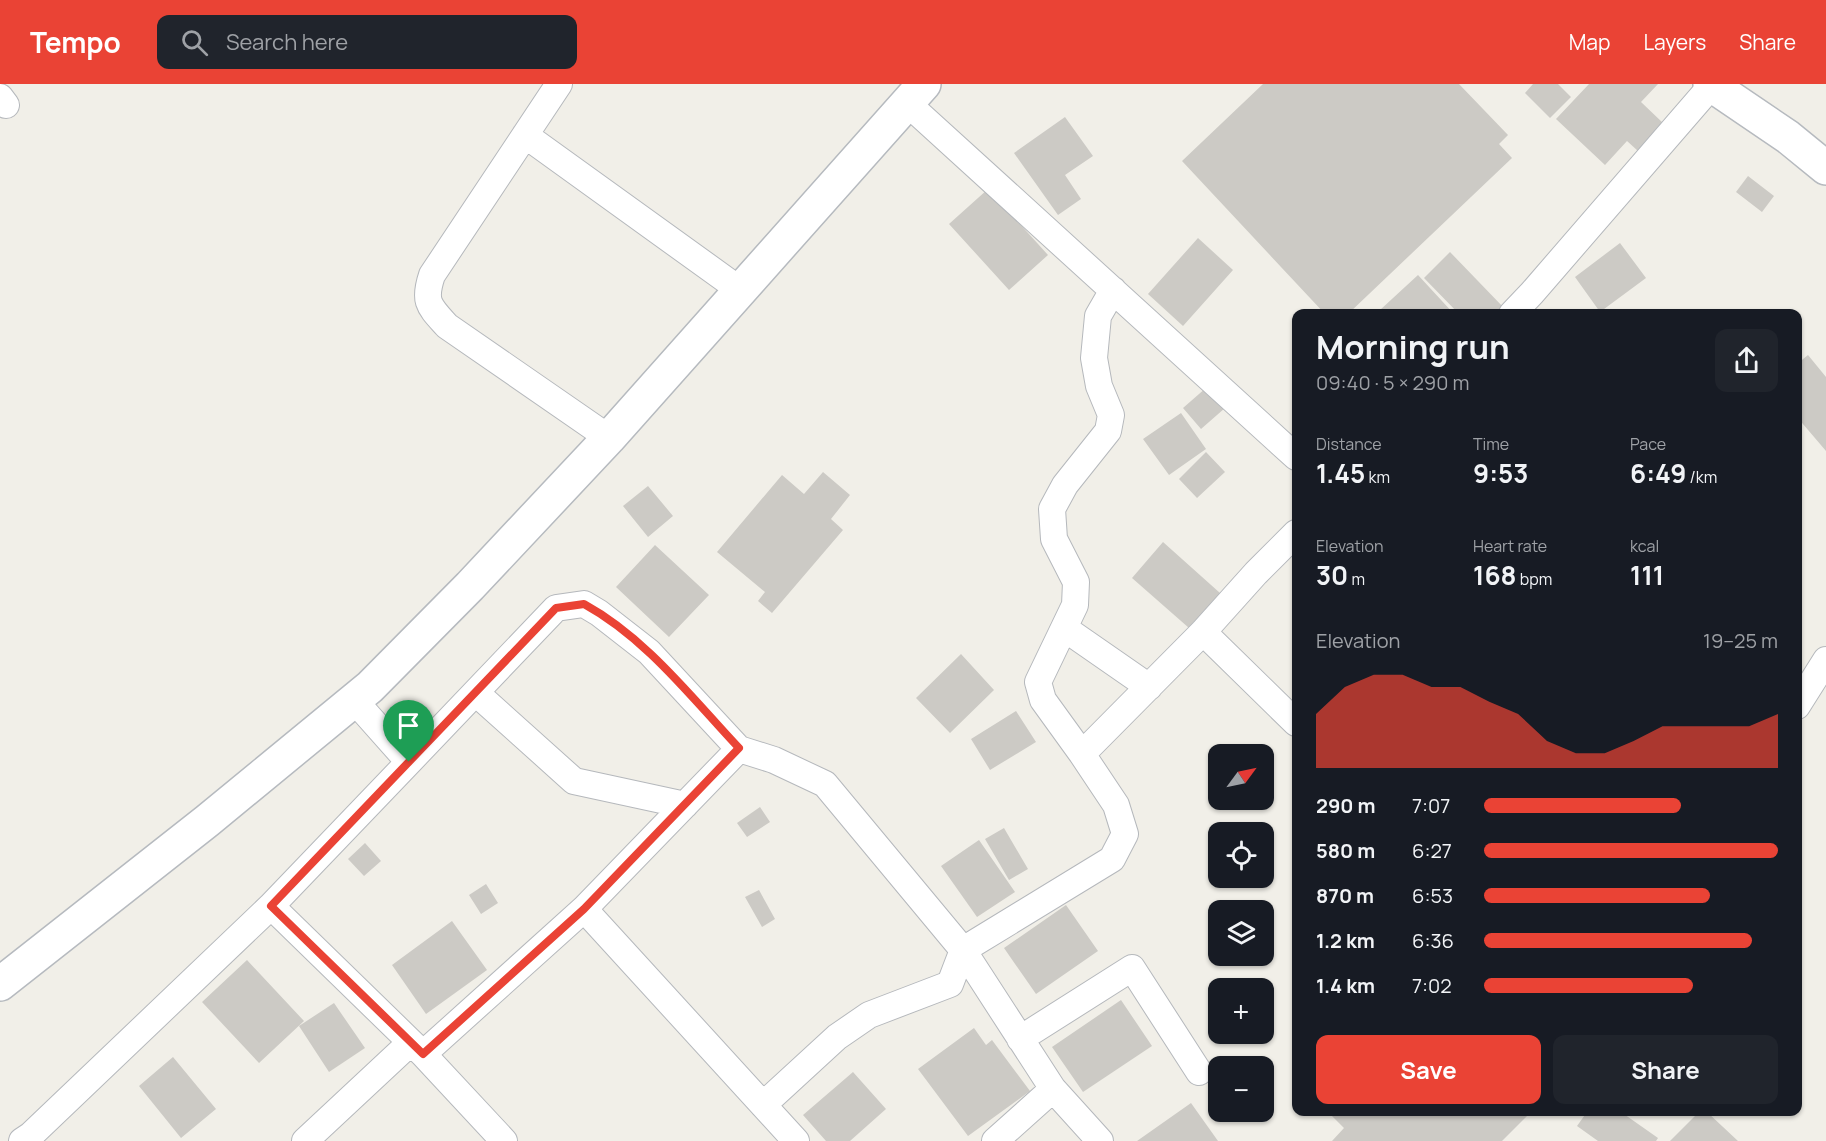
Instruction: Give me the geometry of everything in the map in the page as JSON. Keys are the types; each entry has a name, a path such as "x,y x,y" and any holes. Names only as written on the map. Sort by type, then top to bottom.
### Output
{"street":[{"path":"559,84 432,275 428,289 429,306 447,326 609,438"},
{"path":"1517,309 1711,85 1788,137 1826,168"},
{"path":"0,984 207,821 370,687 470,586 609,438 916,94 1113,290 1292,453"},
{"path":"525,135 740,290"},
{"path":"763,1105 837,1037 869,1015 950,984 963,950 1112,859 1125,834 1116,805 1043,700 1038,682 1075,605 1076,582 1054,539 1052,509 1065,485 1108,431 1111,415 1099,386 1094,358 1098,316 1113,290"},
{"path":"1082,754 1203,632 1292,537"},
{"path":"22,1141 31,1135 271,906 556,608 584,604 650,652 739,748 774,760 825,784 963,950 1053,1089 1100,1141"},
{"path":"1064,628 1149,687"},
{"path":"1203,632 1292,719"},
{"path":"1802,698 1826,660"},
{"path":"476,693 574,781 685,805"},
{"path":"354,700 409,762"},
{"path":"305,1141 584,909 739,748"},
{"path":"271,906 417,1049 504,1141"},
{"path":"584,909 796,1141"},
{"path":"1020,1039 1132,968 1198,1072"},
{"path":"994,1141 1053,1089"}],"building":[{"path":"1263,84 1459,84 1508,135 1499,144 1512,158 1353,309 1320,309 1182,161"},
{"path":"1533,84 1558,84 1571,97 1550,118 1525,93"},
{"path":"1589,84 1658,84 1641,102 1663,123 1638,151 1627,141 1605,165 1556,119"},
{"path":"1065,117 1093,156 1065,175 1081,199 1058,215 1014,153"},
{"path":"1748,176 1774,196 1762,212 1736,192"},
{"path":"988,189 1048,255 1009,290 949,224"},
{"path":"1198,238 1233,270 1183,326 1148,294"},
{"path":"1620,243 1646,278 1604,309 1598,309 1575,277"},
{"path":"1450,252 1505,309 1454,309 1424,278"},
{"path":"1418,275 1449,309 1381,309"},
{"path":"1808,355 1826,377 1826,451 1802,423 1802,360"},
{"path":"1207,387 1225,408 1201,429 1183,408"},
{"path":"1181,413 1206,449 1169,475 1143,439"},
{"path":"1206,452 1225,472 1197,498 1179,479"},
{"path":"823,472 850,495 831,519 843,530 772,613 758,601 765,592 717,552 782,475 804,494"},
{"path":"648,486 673,516 648,537 623,506"},
{"path":"1163,542 1220,593 1189,628 1132,578"},
{"path":"655,545 709,595 669,637 616,587"},
{"path":"961,654 994,690 950,733 916,698"},
{"path":"1016,711 1036,742 990,770 971,739"},
{"path":"760,807 770,822 747,837 737,823"},
{"path":"1004,828 1028,869 1009,880 985,839"},
{"path":"979,840 1015,892 977,917 941,866"},
{"path":"365,843 381,861 364,876 348,859"},
{"path":"486,884 498,903 481,914 469,895"},
{"path":"759,890 775,919 762,927 745,897"},
{"path":"1066,905 1098,951 1036,994 1004,948"},
{"path":"452,921 487,970 426,1014 392,965"},
{"path":"247,960 304,1021 259,1063 202,1002"},
{"path":"1121,1000 1152,1046 1083,1092 1052,1047"},
{"path":"334,1003 365,1048 329,1072 299,1026"},
{"path":"974,1028 986,1045 992,1040 1030,1091 968,1136 918,1069"},
{"path":"173,1057 216,1109 181,1138 139,1086"},
{"path":"853,1072 886,1109 850,1141 826,1141 803,1115"},
{"path":"1191,1103 1218,1141 1137,1141"},
{"path":"1332,1116 1527,1116 1502,1141 1332,1141 1344,1128"},
{"path":"1584,1116 1627,1116 1658,1138 1656,1141 1598,1141 1577,1126"},
{"path":"1695,1116 1711,1116 1738,1141 1670,1141"}],"route":[{"path":"584,604 650,652 739,748 584,909 423,1054 271,906 409,762 556,608 584,604"}]}
